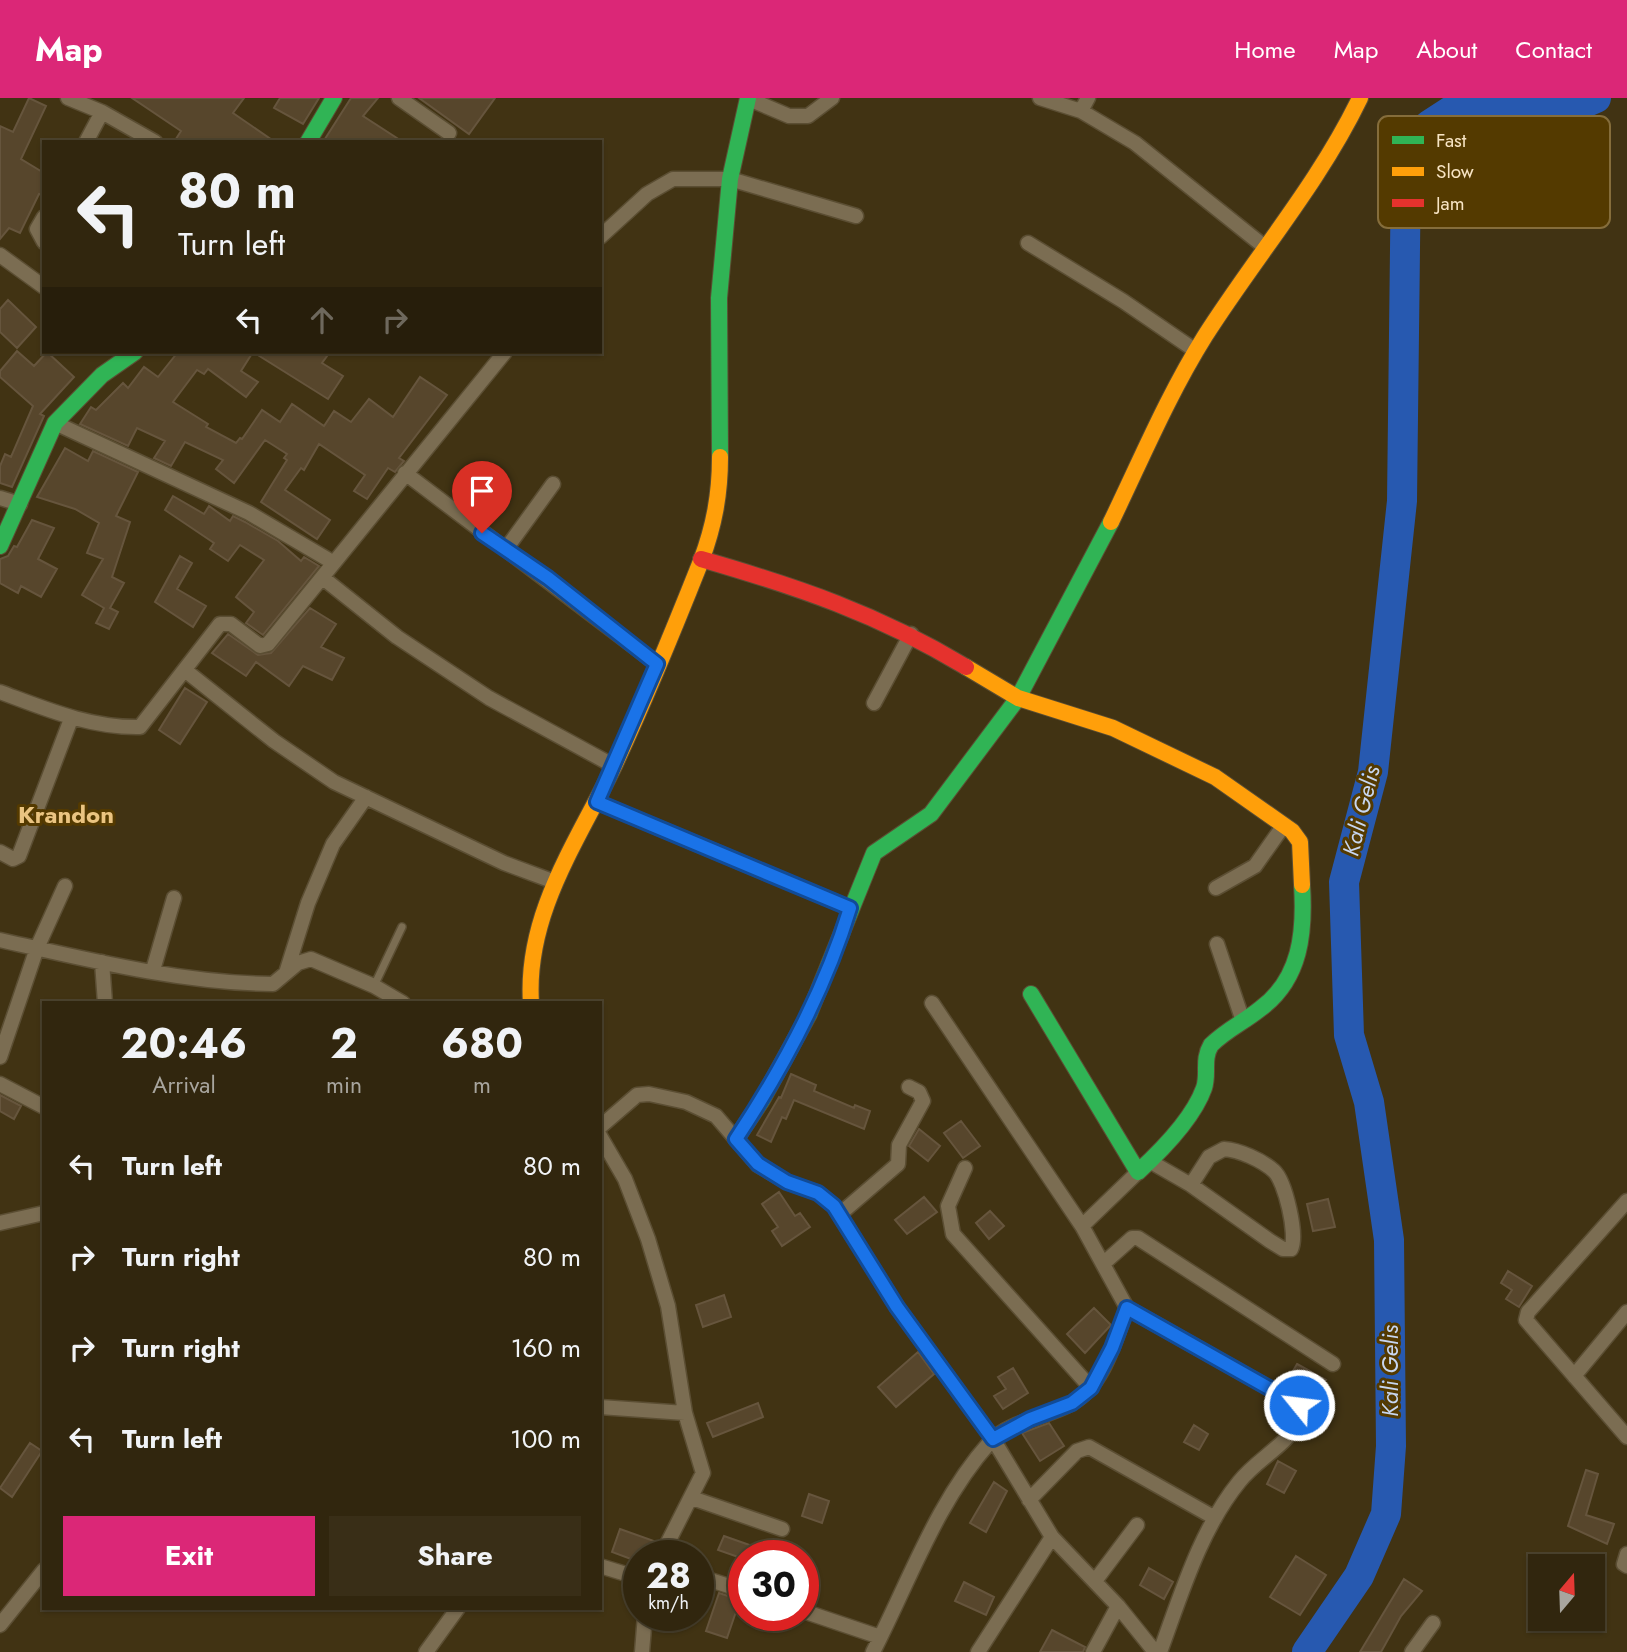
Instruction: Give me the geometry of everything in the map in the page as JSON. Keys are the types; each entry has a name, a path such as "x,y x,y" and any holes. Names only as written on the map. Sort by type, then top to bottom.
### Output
{"street":[{"path":"68,98 102,112 151,140"},
{"path":"309,140 334,98"},
{"path":"399,98 449,132"},
{"path":"531,1001 530,967 555,883 614,766 712,532 720,495 719,298 730,179 748,99 789,116 808,116 832,98"},
{"path":"1040,98 1085,105 1266,248"},
{"path":"736,1139 762,1100 809,1014 874,853 931,814 1018,698 1085,576 1178,382 1196,351 1342,135 1360,98"},
{"path":"87,140 102,112"},
{"path":"602,235 647,194 673,179 730,179 856,216"},
{"path":"42,220 37,229 42,238"},
{"path":"1028,243 1196,351"},
{"path":"0,255 42,286"},
{"path":"0,545 55,423 102,375 131,354"},
{"path":"0,692 71,719 119,727 140,727 220,624 231,624 260,646 268,645 503,354"},
{"path":"55,423 249,513 334,563"},
{"path":"405,473 657,664"},
{"path":"506,550 553,484"},
{"path":"0,498 20,504"},
{"path":"701,559 799,587 911,634 1018,698 1113,728 1215,778 1284,825 1300,842 1304,929 1300,953 1279,997 1210,1048 1205,1054 1204,1087 1144,1167 1082,1226"},
{"path":"323,578 397,637 489,698 614,766"},
{"path":"874,703 911,634"},
{"path":"186,670 317,771 504,863 555,883"},
{"path":"0,852 13,859 19,856 71,719"},
{"path":"285,977 308,903 333,844 366,797"},
{"path":"597,802 850,908"},
{"path":"1216,888 1255,866 1284,825"},
{"path":"0,1057 37,948 65,886"},
{"path":"153,970 174,898"},
{"path":"0,940 102,962 240,983 274,984 298,963 311,959 374,986 400,1001"},
{"path":"1217,944 1243,1021"},
{"path":"102,962 105,1001"},
{"path":"1031,994 1132,1158 1144,1167 1191,1185 1270,1241 1283,1249 1292,1249 1294,1232 1283,1188 1275,1172 1268,1167 1224,1149 1209,1157 1191,1185"},
{"path":"932,1003 1082,1226 1127,1308 1299,1405"},
{"path":"0,1084 42,1106"},
{"path":"840,1214 898,1164 900,1145 923,1101 919,1092 909,1087"},
{"path":"602,1125 637,1095 649,1094 686,1102 716,1116 758,1164 787,1182 818,1193 840,1214 897,1307 993,1439 1052,1536 1118,1606 1155,1652"},
{"path":"602,1139 625,1179 648,1239 668,1306 685,1413 703,1473 670,1540"},
{"path":"965,1168 948,1206 953,1234 1091,1388"},
{"path":"1627,1201 1528,1312 1528,1326 1627,1437"},
{"path":"0,1223 42,1213"},
{"path":"1104,1263 1132,1238 1138,1238 1333,1364"},
{"path":"873,1652 936,1526 969,1468 993,1439 1030,1419 1072,1403 1091,1388 1112,1348 1127,1308"},
{"path":"1574,1376 1627,1312"},
{"path":"602,1407 685,1413"},
{"path":"1160,1652 1188,1577 1215,1518 1240,1480 1293,1432 1299,1421"},
{"path":"1029,1500 1077,1451 1089,1447 1215,1518"},
{"path":"692,1498 782,1529"},
{"path":"1095,1581 1137,1525"},
{"path":"978,1652 1052,1536"},
{"path":"1627,1554 1624,1564 1627,1566"},
{"path":"602,1567 623,1573"},
{"path":"0,1625 42,1572"},
{"path":"1093,1652 1118,1606"},
{"path":"426,1652 457,1610"},
{"path":"819,1616 880,1637"},
{"path":"1412,1652 1433,1623"},
{"path":"645,1631 645,1651"}],"lane":[{"path":"374,986 401,927"}],"building":[{"path":"29,98 46,106 21,159 42,172 42,195 39,194 20,233 9,228 0,239 0,126 13,132"},
{"path":"132,98 244,98 233,113 272,140 175,140 181,131"},
{"path":"280,98 319,98 303,124 274,108"},
{"path":"351,98 378,98 363,116 400,140 324,140"},
{"path":"419,98 495,98 469,134"},
{"path":"8,300 36,327 17,348 0,332 0,309"},
{"path":"17,351 34,366 45,354 49,354 74,377 40,414 44,416 12,487 0,483 0,466 5,454 11,457 33,406 0,377 0,371"},
{"path":"176,354 252,354 241,371 258,382 246,397 208,369 204,374 197,370 173,402 208,424 206,427 236,443 242,439 262,410 280,422 292,404 324,426 334,411 351,422 369,399 393,417 420,377 447,395 399,458 404,461 395,472 388,468 367,499 354,491 365,475 319,444 304,470 301,468 285,490 330,520 317,539 261,502 287,460 284,458 287,454 265,440 234,483 216,469 223,460 185,442 171,466 154,458 165,441 137,428 128,446 80,424 91,407 96,410 123,383 128,388 144,367 158,377"},
{"path":"256,354 329,354 322,363 343,376 328,399"},
{"path":"65,448 88,461 93,451 138,472 116,516 130,522 112,577 124,583 110,608 118,612 109,629 96,623 104,608 82,595 103,559 87,553 99,523 75,509 37,497"},
{"path":"173,496 204,514 209,506 230,521 233,516 278,541 301,561 304,557 319,566 263,635 246,623 254,612 236,597 264,560 240,545 228,561 210,549 214,543 165,510"},
{"path":"32,520 54,528 38,559 57,569 41,597 21,586 18,593 0,583 0,559 8,556 14,546 17,547"},
{"path":"180,556 192,563 177,589 206,606 193,627 155,602"},
{"path":"310,608 336,624 321,647 344,658 332,680 303,666 289,686 256,662 246,676 212,653 228,634 258,655 271,653"},
{"path":"185,688 207,702 180,744 159,730"},
{"path":"791,1074 816,1085 814,1091 854,1108 855,1105 870,1111 864,1129 794,1100 786,1119 782,1117 771,1142 757,1135 779,1097 781,1098"},
{"path":"0,1095 21,1106 14,1119 0,1111"},
{"path":"961,1121 980,1146 963,1158 944,1133"},
{"path":"919,1129 940,1146 928,1161 909,1146"},
{"path":"779,1192 795,1216 800,1213 810,1227 782,1246 772,1231 778,1227 762,1204"},
{"path":"924,1197 937,1212 907,1234 895,1220"},
{"path":"1328,1199 1335,1227 1313,1231 1307,1204"},
{"path":"990,1211 1004,1226 989,1239 976,1223"},
{"path":"1508,1271 1532,1286 1519,1307 1506,1299 1512,1290 1501,1283"},
{"path":"724,1295 731,1317 703,1327 696,1305"},
{"path":"1094,1308 1111,1325 1085,1353 1067,1334"},
{"path":"918,1352 934,1374 896,1407 878,1387"},
{"path":"1297,1364 1326,1380 1319,1392 1290,1376"},
{"path":"1013,1368 1028,1393 1003,1409 994,1396 1006,1389 998,1377"},
{"path":"758,1403 763,1417 713,1437 707,1423"},
{"path":"1049,1423 1064,1446 1040,1461 1022,1433"},
{"path":"1194,1425 1208,1434 1199,1450 1184,1442"},
{"path":"30,1443 42,1451 12,1497 0,1488"},
{"path":"1278,1461 1296,1471 1284,1493 1267,1484"},
{"path":"1586,1470 1598,1474 1586,1515 1614,1524 1607,1544 1568,1526"},
{"path":"994,1482 1007,1491 986,1532 970,1523"},
{"path":"809,1494 829,1501 822,1523 802,1516"},
{"path":"620,1529 651,1540 623,1540 623,1556 612,1552"},
{"path":"724,1536 735,1540 728,1540 728,1553 718,1550"},
{"path":"1296,1556 1326,1575 1300,1615 1270,1597"},
{"path":"1149,1568 1173,1582 1164,1599 1140,1585"},
{"path":"1404,1579 1422,1591 1401,1616 1381,1652 1360,1652"},
{"path":"964,1582 994,1597 986,1615 955,1601"},
{"path":"719,1593 728,1596 729,1631 727,1638 706,1631 714,1631 714,1608"},
{"path":"1052,1630 1085,1647 1083,1652 1040,1652"}],"waterway":[{"name":"Kali Gelis","path":"1443,116 1460,105 1493,109 1548,110 1565,108 1596,98"},
{"name":"Kali Gelis","path":"1307,1652 1359,1576 1386,1514 1391,1446 1389,1240 1369,1102 1349,1035 1344,882 1373,772 1402,501 1405,228"}],"traffic: fast":[{"path":"309,140 334,98"},
{"path":"720,457 719,298 730,179 748,98"},
{"path":"0,546 55,423 102,375 132,354"},
{"path":"736,1139 762,1100 809,1014 874,853 931,814 1018,698 1111,522"},
{"path":"1031,994 1138,1172 1167,1144 1199,1100 1204,1088 1207,1056 1211,1045 1260,1009 1284,984 1292,969 1301,937 1302,885"}],"traffic: slow":[{"path":"1111,522 1192,358 1326,160 1360,98"},
{"path":"531,1001 531,970 545,909 626,739 701,561 715,510 720,457"},
{"path":"966,667 1018,698 1113,728 1215,777 1292,831 1300,842 1302,885"}],"traffic: jam":[{"path":"701,559 771,580 869,617 966,667"}],"district":[{"name":"Krandon","path":"66,815"}],"route":[{"path":"482,533 548,578 657,664 597,802 850,908 842,936 809,1014 762,1100 736,1139 758,1164 787,1182 818,1193 834,1206 897,1307 993,1439 1030,1419 1072,1403 1091,1388 1112,1348 1127,1308 1299,1405"}]}
